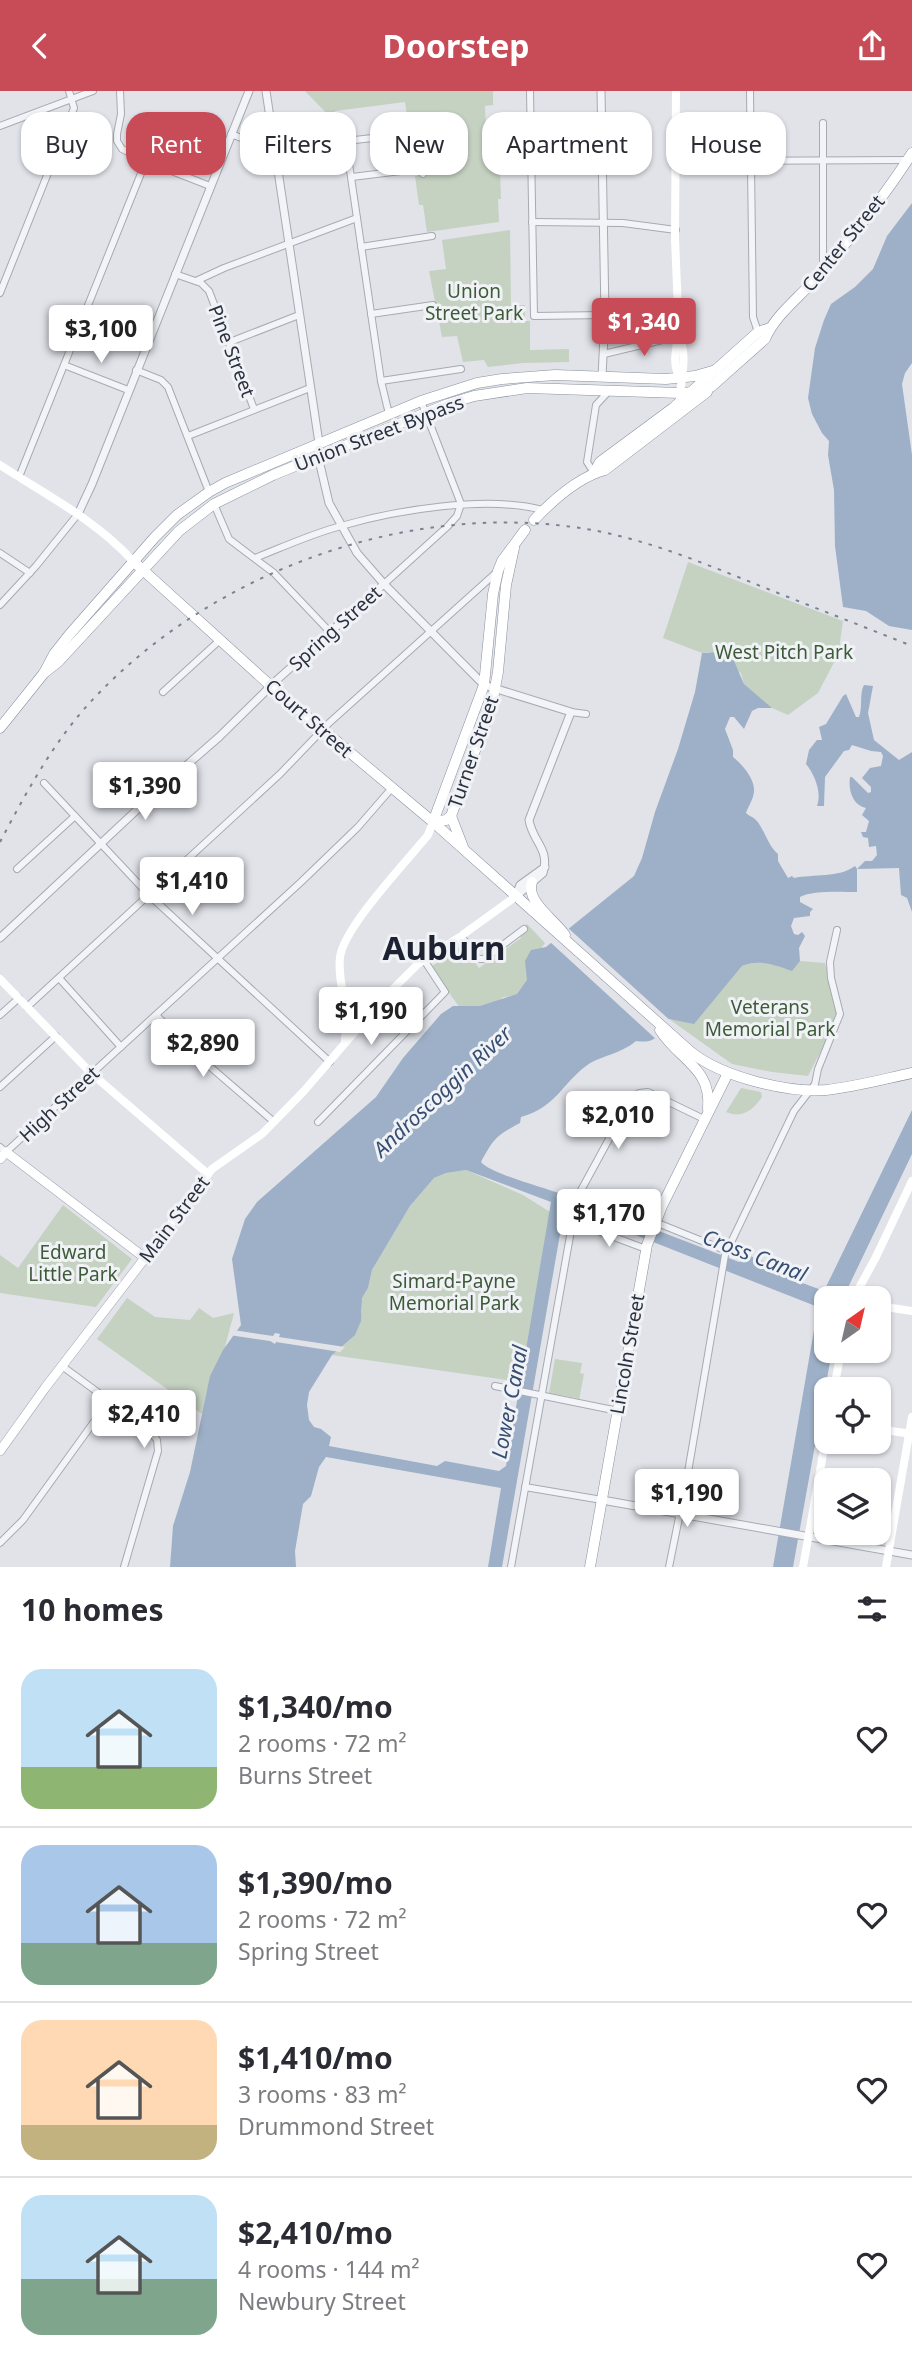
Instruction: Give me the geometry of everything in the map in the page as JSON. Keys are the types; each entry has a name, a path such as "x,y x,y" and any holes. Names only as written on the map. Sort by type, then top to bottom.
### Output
{"highway":[{"name":"Center Street","path":"684,396 715,385 765,339 770,328 867,218 910,156"},
{"name":"Center Street","path":"681,378 716,370 758,332 770,328"},
{"path":"594,473 600,462 716,370"},
{"name":"Union Street Bypass","path":"44,673 69,635 177,515 209,492 255,469 421,401 477,383 555,375 681,378"},
{"path":"534,520 543,510 594,473 605,470 715,385"},
{"name":"Union Street Bypass","path":"44,673 58,662 179,531 214,504 263,479 448,404 498,392 527,388 579,389 684,396"},
{"name":"Turner Street","path":"515,544 506,585 492,704 451,816 446,820 433,822 484,685 498,571 502,561 525,530"},
{"name":"Court Street","path":"133,561 271,687 433,822 515,897 551,923 676,1044"},
{"path":"0,728 44,673"},
{"path":"451,816 464,850"},
{"path":"532,882 530,890 533,899 551,923"},
{"path":"676,1044 710,1066 728,1073 809,1090 834,1089 912,1073"},
{"path":"676,1044 706,1083 706,1120"},
{"name":"Lincoln Street","path":"590,1567 646,1247 654,1223 728,1073"}],"main road":[{"path":"676,91 676,112"},
{"path":"676,175 679,336 676,345 676,370 681,378 684,396 680,414"},
{"name":"Court Street","path":"0,465 78,514 114,542 133,561"},
{"path":"345,1042 346,1016 340,978 344,942 428,835 433,822"},
{"name":"Main Street","path":"0,1451 208,1174 219,1163 252,1142 330,1062 383,999 424,960 515,897"},
{"path":"0,979 91,1073 208,1174"},
{"name":"Main Street","path":"346,1016 352,1009 383,999"},
{"path":"346,1016 360,1026"},
{"path":"2,1153 145,1258"},
{"path":"860,1286 912,1181"},
{"path":"891,1306 912,1311"},
{"path":"886,1567 912,1417"},
{"path":"891,1431 911,1434"},
{"path":"803,1567 805,1535 822,1454"}],"street":[{"path":"0,126 71,95 93,91"},
{"path":"120,91 121,114 117,134 119,147 126,152"},
{"path":"0,605 78,514 249,91"},
{"path":"266,91 269,112"},
{"path":"530,91 534,316 605,315"},
{"path":"601,91 605,315 602,377"},
{"path":"750,91 750,112"},
{"path":"0,293 74,108 71,95"},
{"path":"823,123 823,270"},
{"path":"231,134 240,137"},
{"path":"786,161 910,156"},
{"path":"19,477 140,175"},
{"path":"182,175 210,186"},
{"path":"279,175 319,443 318,456 328,503 341,526 357,553 384,584 484,685 571,712 586,714"},
{"path":"370,175 352,177 380,381 389,414"},
{"path":"751,175 753,317 758,332"},
{"path":"175,274 196,281 357,218"},
{"path":"532,222 604,223 676,230"},
{"path":"361,247 432,236"},
{"name":"Pine Street","path":"196,281 209,291 254,409"},
{"path":"371,314 433,305"},
{"path":"230,342 299,315"},
{"path":"604,354 679,336"},
{"path":"64,365 128,390"},
{"path":"380,381 461,369"},
{"path":"136,370 166,384 209,492"},
{"path":"188,436 310,388"},
{"path":"579,389 590,396 596,405"},
{"path":"594,473 587,462 596,405 604,394 611,390"},
{"path":"421,401 461,504"},
{"path":"214,504 229,539 274,573 330,632"},
{"path":"255,558 341,526 427,508 461,504 514,505 543,510"},
{"name":"Spring Street","path":"0,938 448,526 457,516 461,504"},
{"path":"0,554 30,573"},
{"path":"27,1007 280,774 329,723 498,571"},
{"path":"163,692 220,640"},
{"path":"515,897 543,873 545,867 545,854 532,832 529,820 571,712"},
{"path":"44,783 149,895 330,1062"},
{"name":"High Street","path":"2,1153 156,1015 358,827 391,789"},
{"path":"17,869 75,816"},
{"path":"515,897 520,885 545,867"},
{"path":"461,936 478,959 484,959 524,929"},
{"path":"669,1567 681,1514 726,1253 794,1111 815,1084 818,1069 840,1014 830,962 838,930"},
{"path":"318,1122 445,992 424,960"},
{"path":"59,978 121,1047"},
{"path":"0,1015 19,998"},
{"path":"156,1015 193,1052 273,1121"},
{"path":"0,1087 56,1036"},
{"path":"579,1194 627,1105 634,1097 645,1091 706,1120"},
{"path":"654,1223 726,1253"},
{"path":"511,1567 539,1394 573,1224 646,1247"},
{"path":"62,1366 149,1430 158,1443 151,1478 124,1567"},
{"path":"495,1385 618,1411"},
{"path":"0,1543 23,1520 109,1401"},
{"path":"525,1487 912,1555"}],"green space":[{"path":"305,91 493,91 493,105 485,106 485,112 482,112 482,175 500,175 499,222 427,232 423,205 419,205 415,176 468,175 468,112 406,112 405,102 325,112"},
{"name":"Union Street Park","path":"510,230 511,305 525,305 525,321 530,321 530,350 569,349 569,362 488,367 484,360 463,362 457,336 442,337 429,271 446,269 442,240"},
{"name":"West Pitch Park","path":"688,562 843,621 841,649 818,693 788,715 772,708 753,694 744,684 741,673 709,652 702,653 663,638"},
{"path":"527,924 545,943 535,956 531,980 519,996 503,997 493,1005 462,1011 431,967 462,945 479,968 521,938 517,931"},
{"name":"Veterans Memorial Park","path":"800,961 825,963 840,1014 808,1076 732,1064 669,1019 694,1023 742,966 761,963 792,970"},
{"path":"741,1088 761,1092 762,1097 747,1112 726,1112"},
{"name":"Simard-Payne Memorial Park","path":"466,1170 523,1195 550,1212 520,1382 332,1355 362,1312 362,1298 368,1288 372,1270 410,1206 434,1178"},
{"name":"Edward Little Park","path":"63,1205 132,1259 96,1307 0,1293 0,1255 18,1268"},
{"path":"127,1298 155,1317 190,1320 199,1308 213,1318 234,1313 202,1414 97,1339"},
{"path":"555,1359 582,1363 580,1373 584,1374 579,1400 549,1393"}],"water":[{"path":"912,203 912,363 902,384 912,455 912,630 889,626 866,611 843,607 835,546 834,490 828,455 829,441 812,414 808,398 815,348 831,304 855,287 873,269 887,236"},
{"name":"Androscoggin River","path":"702,653 731,654 744,684 772,708 752,711 744,729 734,717 730,717 725,729 733,757 747,772 754,786 753,797 746,813 759,824 778,854 778,861 788,878 834,874 855,866 857,892 820,892 800,897 800,902 813,909 810,916 794,918 791,926 794,934 802,932 805,936 799,948 800,961 792,971 761,963 742,966 694,1024 669,1019 653,1040 636,1041 586,1066 550,1101 533,1113 521,1117 520,1123 496,1138 481,1162 506,1176 583,1202 739,1262 750,1256 783,1269 781,1275 814,1287 814,1305 572,1210 563,1217 502,1567 488,1567 501,1488 326,1457 319,1467 311,1496 303,1504 295,1551 296,1567 170,1567 173,1526 190,1472 210,1376 223,1350 241,1325 232,1259 245,1219 257,1202 376,1097 403,1058 441,1014 453,1006 480,1006 517,994 527,980 525,961 531,950 546,947 634,876 695,692","holes":["466,1170 551,1202 506,1466 499,1471 445,1461 437,1466 329,1446 331,1437 314,1427 309,1420 309,1392 332,1355 355,1335 361,1321 362,1298 368,1288 372,1270 410,1206 434,1178 446,1173"]},
{"path":"864,685 873,686 868,713 874,740 899,760 912,752 912,912 907,898 901,895 899,868 857,869 877,855 876,846 869,847 868,838 863,837 861,832 866,832 869,821 862,815 866,808 852,797 850,777 868,793 871,792 871,787 862,778 870,768 881,766 881,752 852,745 849,750 844,751 825,777 824,806 817,806 817,784 806,764 809,750 817,740 822,740 819,727 826,724 846,694 856,717 859,717"},
{"path":"912,1110 912,1154 849,1286 826,1286"},
{"path":"814,1330 814,1363 830,1363 827,1377 814,1377 814,1451 793,1567 773,1567"}],"pier":[{"path":"567,927 673,1023 658,1041 549,941"},
{"path":"233,1330 273,1336 275,1333 280,1334 279,1337 345,1347 340,1352 276,1342 275,1344 229,1335"}],"railway":[{"path":"0,842 33,783 70,726 100,692 149,648 204,609 264,577 327,552 392,534 459,525 526,523 616,535 686,557 912,646"}],"district":[{"name":"Auburn","path":"444,947"}],"water label":[{"name":"Cross Canal","path":"755,1255"},
{"name":"Lower Canal","path":"509,1402"}]}
